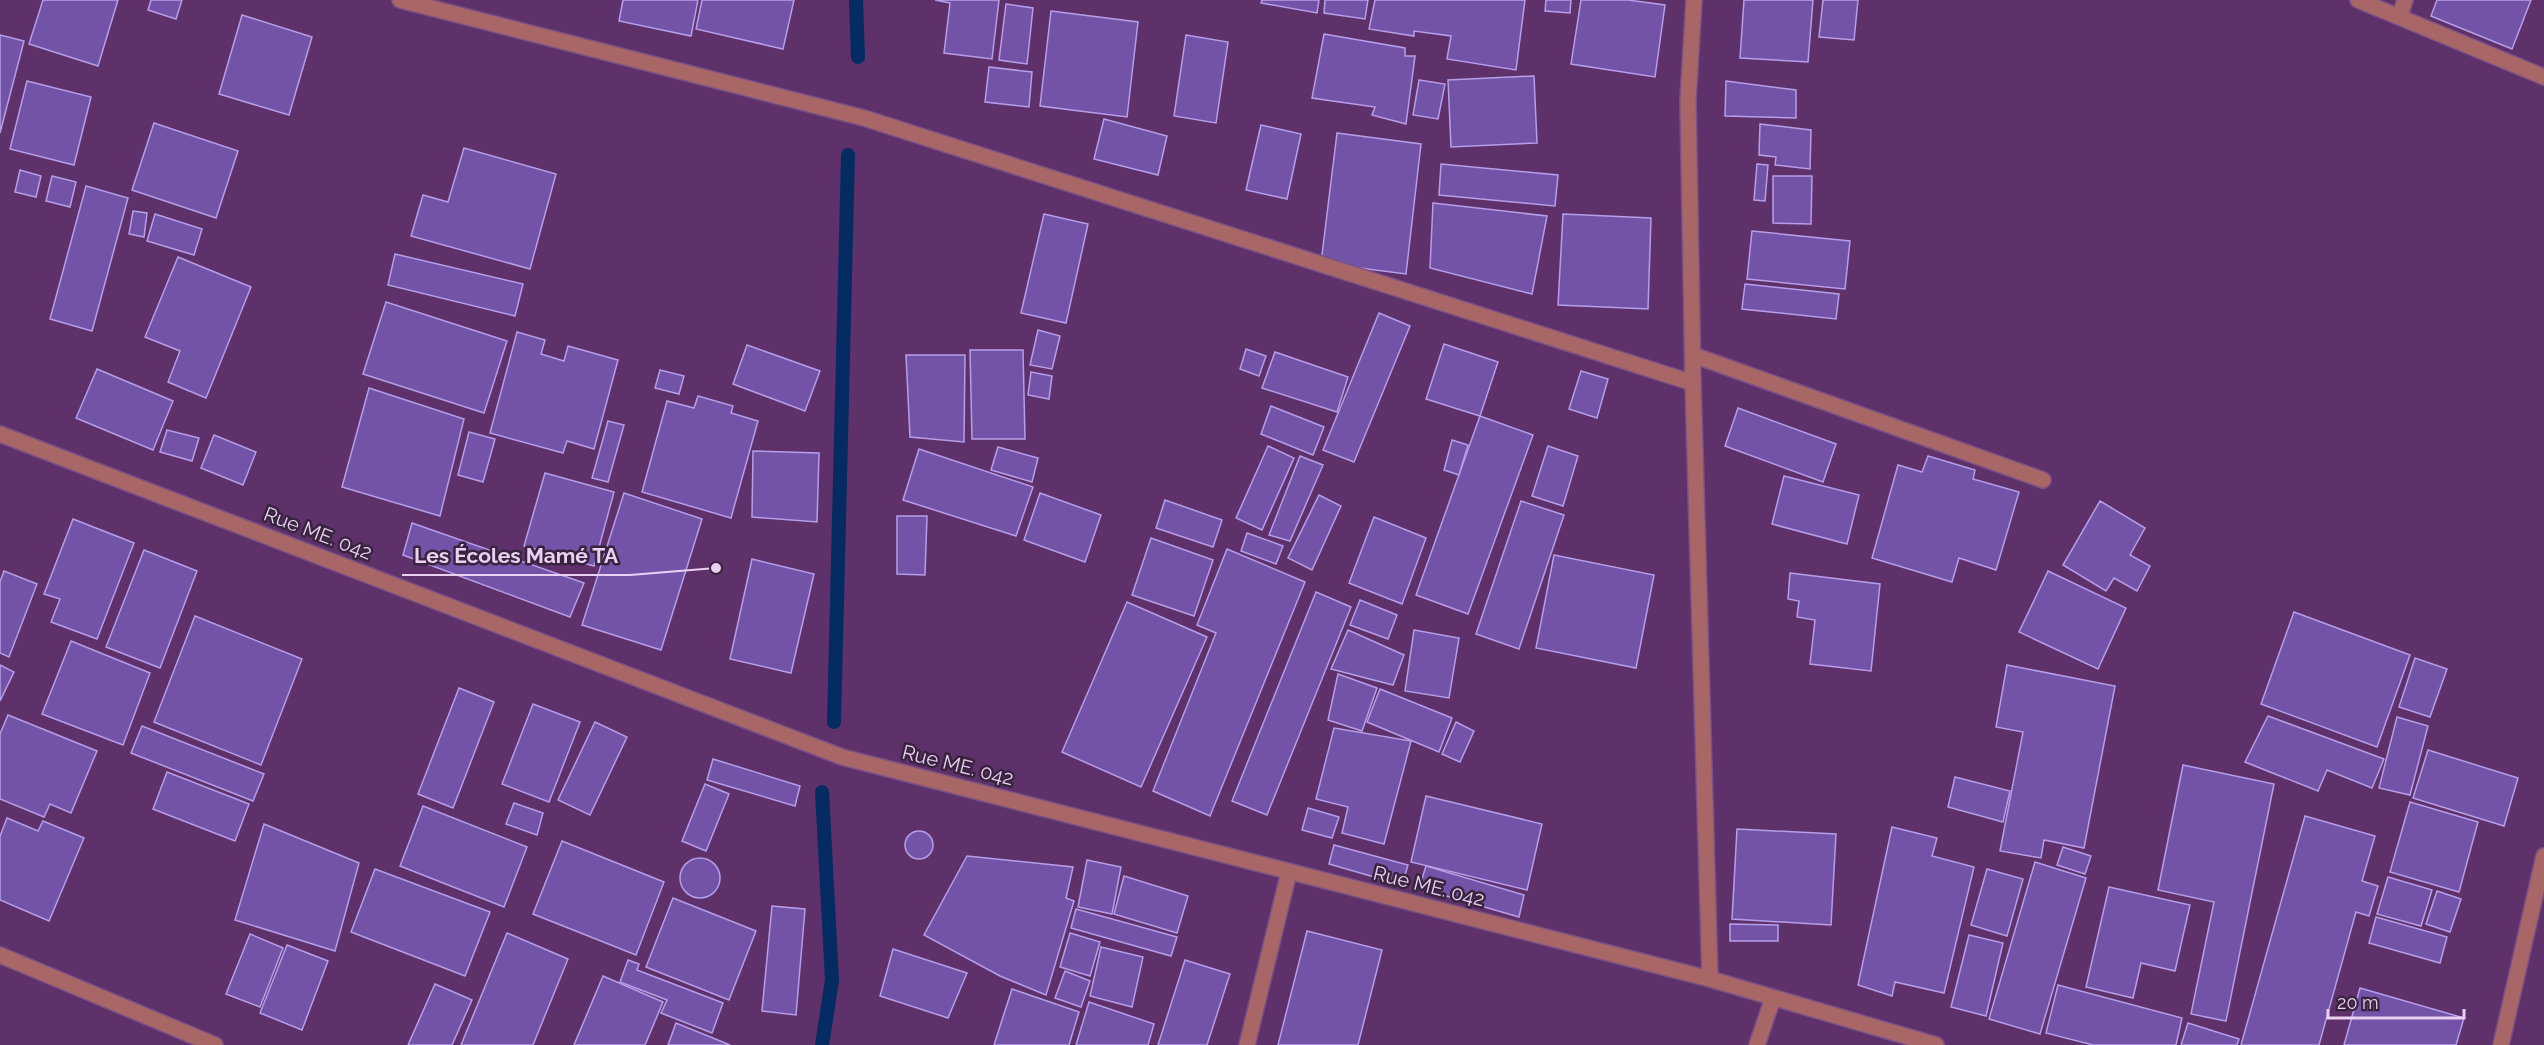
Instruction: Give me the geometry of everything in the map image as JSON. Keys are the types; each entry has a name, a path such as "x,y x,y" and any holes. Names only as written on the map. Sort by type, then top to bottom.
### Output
{"street":[{"path":"400,0 864,118 1693,383"},
{"path":"1694,0 1688,100 1693,383 1710,979"},
{"path":"2358,0 2544,77"},
{"path":"2400,16 2405,0"},
{"path":"1693,355 2043,480"},
{"name":"Rue ME. 042","path":"0,434 842,757 1710,979 1936,1045"},
{"path":"2501,1045 2544,856"},
{"path":"1247,1045 1289,872"},
{"path":"0,955 215,1045"},
{"path":"1757,1045 1773,998"}],"building":[{"path":"43,0 118,0 98,66 29,44"},
{"path":"151,0 182,0 176,19 148,10"},
{"path":"623,0 698,0 691,36 619,21"},
{"path":"702,0 794,0 783,49 696,29"},
{"path":"935,0 999,0 992,59 944,53 950,3"},
{"path":"1262,0 1319,0 1317,13 1261,3"},
{"path":"1325,0 1368,0 1365,19 1324,13"},
{"path":"1375,0 1525,0 1516,70 1447,59 1451,36 1414,31 1414,36 1369,29"},
{"path":"1546,0 1571,0 1570,13 1545,11"},
{"path":"1581,0 1628,0 1665,5 1655,77 1571,64"},
{"path":"1744,0 1813,0 1808,62 1740,58"},
{"path":"1823,0 1858,0 1854,40 1819,37"},
{"path":"2437,0 2531,0 2512,49 2431,16"},
{"path":"1006,4 1033,8 1027,64 999,60"},
{"path":"1051,11 1138,22 1127,117 1040,106"},
{"path":"242,15 312,37 289,115 219,94"},
{"path":"1324,34 1405,48 1405,56 1415,56 1406,124 1372,115 1375,107 1312,98"},
{"path":"0,35 24,41 0,133"},
{"path":"1186,35 1228,42 1216,123 1174,116"},
{"path":"989,67 1032,72 1029,107 985,102"},
{"path":"1534,76 1537,143 1451,147 1448,80"},
{"path":"1419,80 1445,84 1438,119 1413,115"},
{"path":"27,81 91,97 74,165 10,149"},
{"path":"1726,81 1796,90 1796,118 1725,116"},
{"path":"1104,119 1167,136 1158,175 1094,159"},
{"path":"154,123 238,151 216,218 132,190"},
{"path":"1760,124 1811,130 1810,169 1775,165 1776,157 1759,155"},
{"path":"1261,125 1301,134 1287,199 1246,190"},
{"path":"1337,133 1421,144 1406,274 1321,263"},
{"path":"464,148 556,174 530,269 411,236 423,195 448,202"},
{"path":"1441,164 1558,175 1555,206 1439,195"},
{"path":"1757,164 1768,165 1765,201 1754,200"},
{"path":"20,170 41,176 36,197 15,192"},
{"path":"52,176 76,182 70,207 46,201"},
{"path":"1773,176 1812,176 1811,224 1773,223"},
{"path":"86,186 128,198 92,331 50,319"},
{"path":"1433,203 1547,216 1532,294 1430,268"},
{"path":"133,211 147,213 144,237 129,234"},
{"path":"155,214 202,229 194,255 147,241"},
{"path":"1044,214 1088,224 1066,323 1021,313"},
{"path":"1563,214 1651,218 1648,309 1558,305"},
{"path":"1752,231 1850,241 1845,289 1747,279"},
{"path":"395,254 523,284 515,316 388,285"},
{"path":"178,257 251,287 206,398 168,382 180,351 145,337"},
{"path":"1745,284 1839,294 1836,319 1742,309"},
{"path":"386,302 507,341 484,413 363,374"},
{"path":"1379,313 1410,326 1354,462 1323,450"},
{"path":"1038,330 1060,336 1052,369 1030,365"},
{"path":"517,332 545,340 541,354 564,361 568,346 618,360 594,449 567,441 563,453 490,433"},
{"path":"1444,344 1498,362 1480,416 1426,399"},
{"path":"747,345 820,371 805,411 733,384"},
{"path":"1246,349 1266,356 1259,376 1240,369"},
{"path":"970,350 1023,350 1025,439 972,439"},
{"path":"1275,352 1348,377 1337,412 1262,388"},
{"path":"906,355 965,355 964,442 910,437"},
{"path":"97,369 173,401 153,450 76,418"},
{"path":"660,370 684,376 679,394 655,388"},
{"path":"1581,371 1608,379 1597,418 1569,409"},
{"path":"1031,372 1052,376 1049,399 1028,395"},
{"path":"369,388 464,419 440,516 342,487"},
{"path":"698,396 733,406 731,413 758,421 731,518 642,492 667,401 694,408"},
{"path":"1271,406 1324,427 1313,455 1261,434"},
{"path":"1738,408 1836,444 1823,482 1725,446"},
{"path":"1480,416 1533,435 1468,614 1416,595"},
{"path":"608,421 624,425 608,482 592,478"},
{"path":"167,430 199,438 192,461 160,452"},
{"path":"469,432 495,439 483,482 458,475"},
{"path":"214,435 256,452 243,485 201,468"},
{"path":"1452,440 1468,445 1459,475 1444,470"},
{"path":"1268,446 1294,458 1262,530 1236,518"},
{"path":"1548,446 1578,456 1563,506 1532,496"},
{"path":"998,447 1038,458 1032,482 991,470"},
{"path":"919,449 1033,487 1016,536 903,500"},
{"path":"753,451 819,453 817,522 752,517"},
{"path":"1300,456 1323,465 1290,541 1269,535"},
{"path":"1928,456 1975,470 1973,479 2019,492 1996,570 1959,558 1952,582 1872,558 1898,465 1922,472"},
{"path":"545,473 614,492 594,566 524,546"},
{"path":"1784,476 1859,495 1847,544 1772,524"},
{"path":"624,493 702,519 661,650 582,625"},
{"path":"1040,493 1101,515 1085,562 1024,540"},
{"path":"1319,495 1341,506 1312,570 1288,558"},
{"path":"1165,500 1222,520 1213,547 1156,528"},
{"path":"1521,501 1564,515 1519,649 1476,634"},
{"path":"2100,501 2145,528 2130,555 2150,566 2137,591 2114,578 2106,591 2063,565"},
{"path":"897,516 927,516 925,575 897,574"},
{"path":"1374,517 1426,538 1402,604 1349,583"},
{"path":"73,519 134,543 97,639 51,622 60,599 44,594"},
{"path":"412,523 584,583 570,617 403,555"},
{"path":"1247,533 1283,546 1276,564 1241,551"},
{"path":"1151,538 1213,560 1194,616 1132,595"},
{"path":"1227,549 1305,582 1210,816 1153,791 1216,633 1197,625"},
{"path":"144,550 197,571 160,668 106,647"},
{"path":"1554,555 1654,575 1636,668 1536,648"},
{"path":"752,559 814,574 791,673 730,659"},
{"path":"4,571 37,584 9,657 0,653 0,582"},
{"path":"2048,571 2126,608 2098,669 2019,632"},
{"path":"1790,573 1880,584 1871,671 1810,664 1815,620 1797,617 1799,601 1788,599"},
{"path":"1316,592 1351,607 1267,815 1232,801"},
{"path":"1360,600 1397,615 1388,639 1350,625"},
{"path":"1127,602 1207,637 1141,787 1062,752"},
{"path":"2294,612 2410,655 2377,747 2261,704"},
{"path":"195,616 302,659 261,765 154,722"},
{"path":"1348,630 1404,655 1393,685 1331,669"},
{"path":"1414,630 1459,638 1449,698 1405,691"},
{"path":"71,641 150,673 123,745 42,714"},
{"path":"2415,658 2447,669 2430,717 2399,707"},
{"path":"0,665 14,672 0,701"},
{"path":"2007,665 2115,686 2084,848 2044,840 2041,858 2000,851 2023,732 1996,727"},
{"path":"1338,674 1377,688 1362,731 1328,720"},
{"path":"459,688 494,702 453,808 418,794"},
{"path":"1380,689 1452,718 1439,752 1367,722"},
{"path":"533,704 580,722 549,802 502,784"},
{"path":"8,715 97,751 71,813 50,804 44,817 0,799 0,734"},
{"path":"2268,716 2384,759 2372,788 2327,770 2318,791 2245,762"},
{"path":"2397,717 2428,726 2410,795 2379,788"},
{"path":"595,722 627,737 590,815 558,800"},
{"path":"1456,722 1474,731 1460,762 1442,754"},
{"path":"142,726 264,774 253,801 131,753"},
{"path":"1334,728 1411,741 1384,844 1342,833 1348,807 1316,799"},
{"path":"2428,750 2518,778 2504,826 2413,798"},
{"path":"713,759 800,786 795,806 707,780"},
{"path":"2183,765 2274,784 2226,1021 2191,1014 2214,902 2158,890"},
{"path":"167,772 249,804 235,841 153,809"},
{"path":"1955,777 2010,791 2003,822 1948,807"},
{"path":"705,784 729,794 706,851 682,841"},
{"path":"1426,796 1542,824 1527,890 1411,862"},
{"path":"2410,802 2478,822 2459,892 2390,872"},
{"path":"514,803 543,813 537,835 506,824"},
{"path":"423,806 527,847 504,907 400,866"},
{"path":"1308,808 1339,817 1332,838 1302,830"},
{"path":"2305,816 2375,836 2362,881 2378,886 2369,916 2356,912 2319,1045 2241,1045"},
{"path":"7,818 38,831 43,821 84,838 49,921 0,900 0,836"},
{"path":"264,824 359,863 335,951 235,920"},
{"path":"1892,827 1937,838 1932,856 1974,867 1944,993 1895,982 1892,996 1858,985"},
{"path":"1737,829 1836,834 1831,925 1732,919"},
{"path":"919,831 929,835 933,845 929,855 919,859 909,855 905,845 909,835"},
{"path":"562,841 664,882 636,955 533,914"},
{"path":"1334,845 1408,865 1402,885 1329,864"},
{"path":"2063,847 2091,856 2085,874 2057,865"},
{"path":"967,856 1073,867 1066,898 1074,901 1046,995 1000,976 924,935"},
{"path":"700,858 714,864 720,878 714,892 700,898 686,892 680,878 686,864"},
{"path":"1087,860 1121,867 1112,914 1078,907"},
{"path":"2035,862 2086,878 2040,1034 1989,1019"},
{"path":"1426,866 1524,895 1519,917 1419,888"},
{"path":"375,869 490,912 465,976 351,932"},
{"path":"1987,869 2023,879 2007,936 1971,925"},
{"path":"1124,876 1188,896 1177,933 1114,914"},
{"path":"2388,877 2432,890 2421,926 2377,914"},
{"path":"2109,887 2190,905 2175,971 2141,963 2133,998 2086,987"},
{"path":"2437,891 2461,899 2450,932 2426,924"},
{"path":"673,898 756,931 729,1000 646,967"},
{"path":"772,906 805,909 796,1015 762,1011"},
{"path":"1076,909 1177,937 1171,956 1071,928"},
{"path":"2376,917 2447,937 2440,963 2369,943"},
{"path":"1730,924 1778,925 1778,941 1730,941"},
{"path":"1307,931 1382,950 1358,1045 1278,1045"},
{"path":"507,933 568,959 533,1045 461,1045"},
{"path":"1070,933 1100,942 1090,976 1060,967"},
{"path":"250,934 283,948 260,1007 226,994"},
{"path":"1969,935 2003,943 1986,1016 1951,1007"},
{"path":"287,945 328,961 302,1030 260,1013"},
{"path":"1101,947 1143,957 1132,1007 1090,996"},
{"path":"893,949 967,973 948,1018 880,996"},
{"path":"628,960 639,964 637,970 723,1003 712,1033 661,1013 667,1000 620,982"},
{"path":"1185,960 1230,974 1207,1045 1158,1045"},
{"path":"1065,971 1090,981 1081,1007 1055,998"},
{"path":"603,976 663,1002 645,1045 574,1045"},
{"path":"435,984 472,1000 452,1045 408,1045"},
{"path":"2058,985 2182,1018 2176,1045 2093,1045 2046,1033"},
{"path":"2360,988 2464,1018 2456,1045 2344,1045"},
{"path":"1012,989 1079,1012 1069,1045 994,1045"},
{"path":"1089,1002 1154,1024 1148,1045 1076,1045"},
{"path":"676,1023 730,1045 668,1045"},
{"path":"2188,1023 2239,1039 2237,1045 2181,1045"}],"waterway":[{"path":"856,0 858,57"},
{"path":"834,722 848,155"},
{"path":"822,792 832,980 822,1045"}],"place":[{"name":"Les Écoles Mamé TA","path":"716,568"}]}
